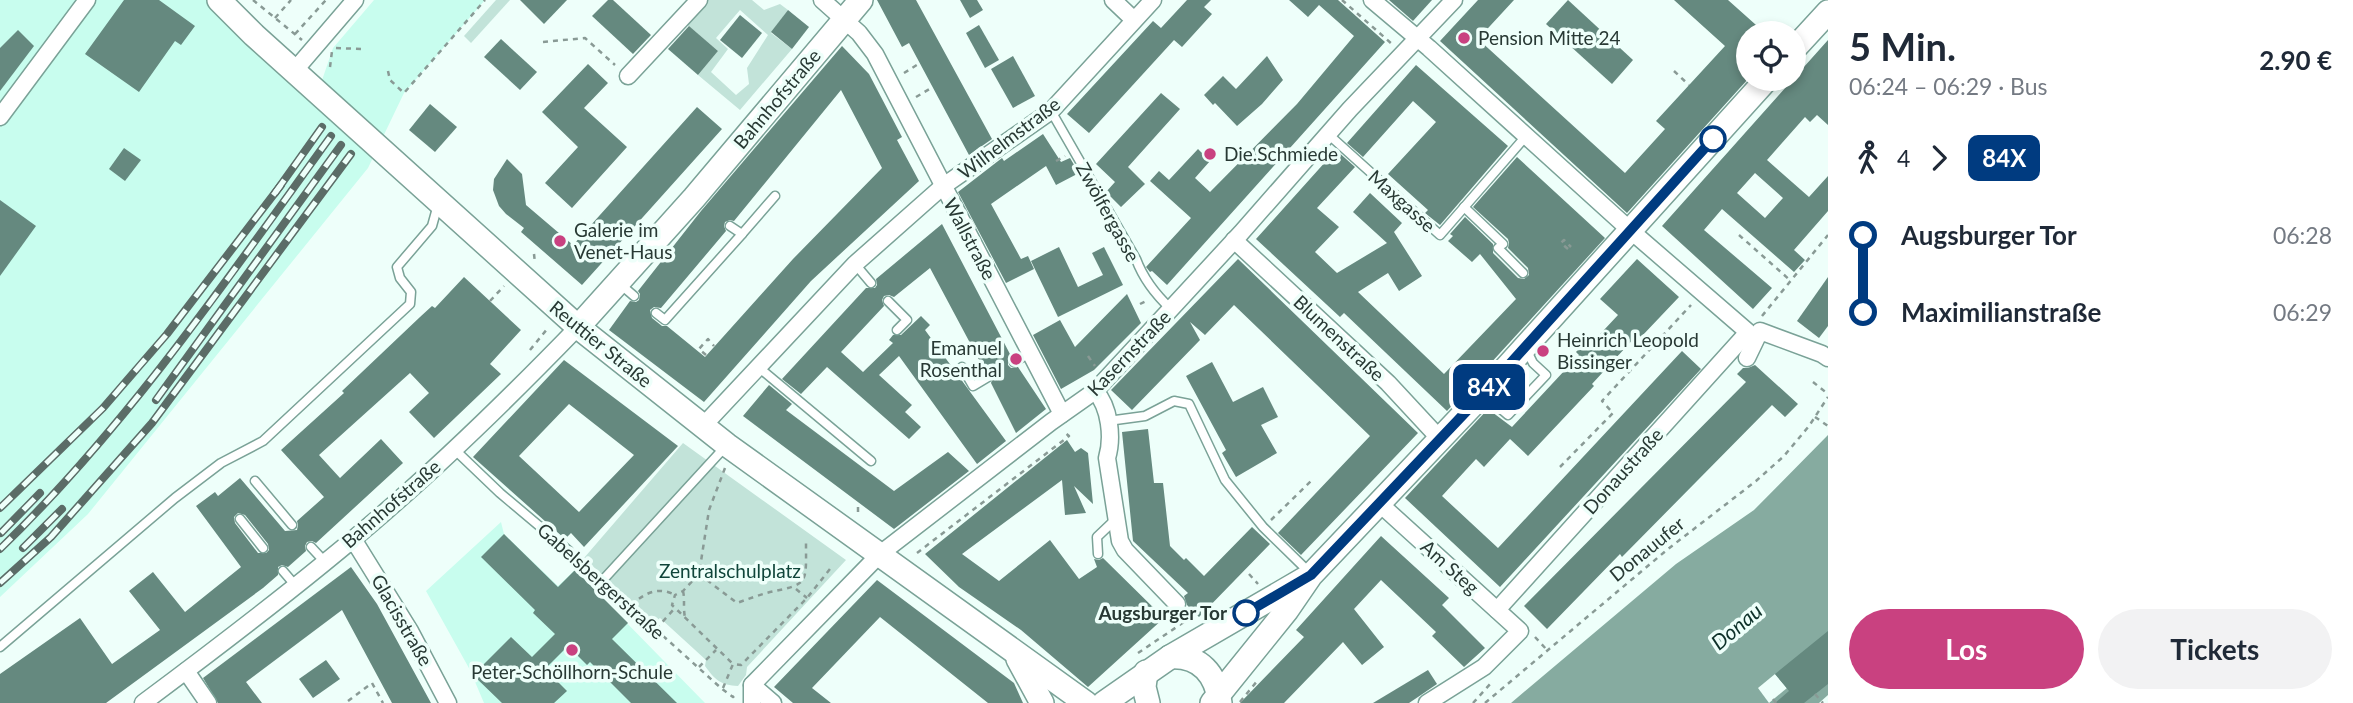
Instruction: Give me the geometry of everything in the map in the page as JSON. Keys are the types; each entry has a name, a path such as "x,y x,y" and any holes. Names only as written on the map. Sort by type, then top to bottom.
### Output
{"street":[{"path":"0,117 87,0"},
{"name":"Reuttier Straße","path":"219,0 578,327 703,426 726,456 880,554 1086,703"},
{"path":"295,70 355,0"},
{"path":"628,76 699,0"},
{"name":"Wallstraße","path":"822,0 844,19 875,54 1062,414"},
{"name":"Bahnhofstraße","path":"143,703 353,539 454,449 578,327 626,289 861,0"},
{"path":"1112,0 1134,20"},
{"name":"Wilhelmstraße","path":"703,426 855,264 942,187 1051,111 1153,0"},
{"path":"1372,0 1748,332"},
{"name":"Kasernstraße","path":"752,685 880,554 1095,391 1328,134 1454,0"},
{"path":"1806,36 1828,12"},
{"path":"1222,701 1311,575 1479,398 1756,91"},
{"name":"Blumenstraße","path":"1234,240 1388,383 1440,439"},
{"path":"1747,358 1760,331 1825,353"},
{"name":"Donaustraße","path":"1497,610 1748,332"},
{"path":"1095,391 1101,398 1108,421 1111,448 1107,458 1120,541 1125,550 1177,604"},
{"name":"Am Steg","path":"1380,503 1520,631 1484,667 1427,703"},
{"name":"Glacisstraße","path":"353,539 411,631 448,703"},
{"path":"1104,703 1170,657 1311,575"},
{"name":"Reuttier Straße","path":"1013,650 1042,703"},
{"path":"1170,657 1184,656 1197,660 1212,677 1222,701"},
{"path":"186,671 208,703"},
{"path":"1146,672 1144,687 1148,703"},
{"path":"752,685 752,703"},
{"path":"752,685 773,703"}],"lane":[{"name":"Zwölfergasse","path":"1051,111 1139,267 1157,296 1171,309"},
{"name":"Maxgasse","path":"1328,134 1440,235 1528,135"},
{"path":"0,647 184,491 221,463 263,441 410,304 411,292 400,278 397,267 432,226 438,213 433,195"},
{"path":"656,313 665,320 775,196"},
{"path":"1464,207 1503,244 1499,248 1523,273"},
{"path":"432,226 446,221 465,224"},
{"path":"730,226 742,234"},
{"path":"855,264 870,283"},
{"path":"888,302 909,318 897,330"},
{"path":"1479,398 1495,404 1508,415 1546,375 1533,363 1525,346"},
{"path":"1014,362 1030,353"},
{"path":"757,366 871,461"},
{"path":"962,367 973,386 988,377"},
{"path":"1108,421 1144,416 1174,401 1189,404 1226,480 1263,527 1311,575"},
{"name":"Gabelsbergerstraße","path":"454,449 500,493 569,551"},
{"path":"602,581 726,456"},
{"path":"255,481 292,525"},
{"path":"1098,554 1097,537 1117,517"},
{"path":"240,519 263,548"},
{"path":"311,547 324,562"},
{"path":"283,571 295,585"}],"path":[{"path":"253,0 312,49"},
{"path":"274,19 291,0"},
{"path":"295,34 326,0"},
{"path":"388,71 390,80 404,93 485,0"},
{"path":"543,42 585,38 628,76"},
{"path":"330,67 333,48 362,49"},
{"path":"1674,71 1689,85"},
{"path":"1739,235 1791,281"},
{"path":"1748,332 1828,235"},
{"path":"490,301 501,289"},
{"path":"1560,467 1613,413 1602,401 1703,293"},
{"path":"529,352 546,333"},
{"path":"706,355 699,349 708,339 714,346"},
{"path":"1813,382 1828,395"},
{"name":"Donauufer","path":"1473,703 1484,692 1490,698 1668,549 1756,481 1784,456 1828,395"},
{"path":"1815,416 1828,426"},
{"path":"917,553 1069,436"},
{"path":"726,456 709,510 699,575 675,595 672,605 733,664 741,666 807,598 830,569"},
{"path":"1263,527 1313,480"},
{"path":"858,507 858,514"},
{"path":"944,521 950,529"},
{"path":"699,575 737,603 767,593 796,588 806,570 806,543"},
{"name":"Gabelsbergerstraße","path":"569,551 722,688"},
{"path":"1249,574 1262,589"},
{"path":"796,588 807,598"},
{"path":"630,606 642,596 655,591 665,590 675,595"},
{"path":"683,591 685,618"},
{"path":"655,629 675,608"},
{"path":"1536,637 1547,650"},
{"path":"699,667 717,649"},
{"path":"733,664 722,688 733,697 752,685"},
{"path":"348,701 372,683 383,703"},
{"path":"1222,701 1251,690"},
{"path":"1815,694 1823,703"},
{"path":"1485,703 1490,698"}],"shaded area":[{"path":"0,0 219,0 318,92 333,48 374,0 485,0 404,93 368,168 88,514 0,597"},
{"name":"Peter-Schöllhorn-Schule","path":"501,522 504,534 558,586 575,570 705,703 484,703 470,670 426,591"}],"green space":[{"path":"496,0 510,0 471,43 464,36"},
{"path":"705,0 752,0 764,10 780,4 788,10 771,33 792,49 740,110 698,75 718,51 684,22","holes":["740,10 768,35 747,68 749,84 736,95 711,72 728,49 716,38"]},
{"name":"Zentralschulplatz","path":"683,443 846,560 747,667 746,675 738,686 715,678 705,666 706,660 660,618 654,623 584,558"}],"water":[{"name":"Donau","path":"1828,435 1828,695 1819,703 1511,703 1676,564 1754,510"}],"pier":[{"path":"1775,674 1787,688 1769,703 1758,688"}],"building":[{"path":"124,0 159,0 195,26 181,45 175,41 139,92 85,54"},
{"path":"520,0 567,0 544,24"},
{"path":"608,0 613,0 651,35 633,54 592,16"},
{"path":"877,0 916,0 992,139 969,155 909,43 902,47"},
{"path":"960,0 977,0 983,10 970,18"},
{"path":"1187,0 1211,0 1204,7 1212,14 1182,47 1174,40 1089,133 1067,114 1153,21 1161,28"},
{"path":"1289,0 1338,0 1385,42 1167,285 1146,267 1191,218 1150,181 1159,171 1169,180 1198,149 1210,161 1195,178 1210,192 1297,104 1354,36 1319,5 1308,17"},
{"path":"1389,0 1432,0 1413,21"},
{"path":"1478,0 1514,0 1478,39 1625,173 1665,129 1656,121 1725,46 1674,0 1728,0 1752,21 1736,21 1737,91 1627,213 1440,41"},
{"path":"1568,0 1633,60 1612,84 1546,24"},
{"path":"788,10 809,27 792,49 771,32"},
{"path":"740,15 762,33 742,58 720,40"},
{"path":"979,25 999,60 985,68 966,33"},
{"path":"689,26 718,51 698,75 668,49"},
{"path":"18,30 34,46 0,91 0,48"},
{"path":"501,39 537,72 520,90 484,57"},
{"path":"1828,40 1828,125 1817,115 1810,122 1805,117 1767,160 1809,197 1828,176 1828,211 1794,250 1805,260 1794,272 1722,209 1704,230 1772,288 1753,309 1662,226 1782,91 1806,91 1806,65","holes":["1755,173 1783,198 1765,218 1737,193"]},
{"path":"842,46 869,74 902,137 897,140 919,181 811,281 704,402 609,330 630,301 639,300 638,291 701,211","holes":["841,90 882,168 793,259 705,357 667,326 662,326 652,318 650,310 654,307 661,308 726,231 725,222 734,221"]},
{"path":"1013,56 1035,96 1013,108 991,69"},
{"path":"1267,56 1283,80 1262,104 1237,126 1204,95 1223,76 1236,89"},
{"path":"588,64 608,83 584,108 627,147 572,208 545,183 578,147 542,112"},
{"path":"1416,65 1508,146 1440,225 1425,213 1428,210 1388,174 1436,122 1413,101 1363,157 1347,143"},
{"path":"1161,93 1180,109 1128,167 1145,184 1121,207 1106,192 1115,182 1096,164"},
{"path":"430,104 457,127 435,152 409,130"},
{"path":"697,107 722,129 582,285 521,232 524,228 499,206 493,190 494,179 507,159 522,174 526,205 573,245"},
{"path":"1043,134 1061,162 1070,158 1079,173 1056,185 1046,166 991,204 1021,259 1028,256 1034,269 1006,283 958,192 1002,158 1004,161"},
{"path":"124,148 141,160 125,181 109,169"},
{"path":"1336,150 1355,167 1317,208 1339,227 1315,252 1337,273 1387,243 1353,212 1370,193 1402,223 1394,232 1422,276 1399,291 1388,273 1358,292 1444,374 1516,299 1480,254 1472,262 1448,241 1453,236 1450,234 1465,217 1493,244 1493,253 1518,278 1524,279 1529,275 1528,268 1508,248 1508,239 1473,207 1517,157 1605,238 1447,411 1344,313 1340,317 1256,239"},
{"path":"0,200 36,226 0,276"},
{"path":"942,224 1011,356 1008,365 1011,368 1018,367 1046,409 1016,433 991,383 994,374 985,371 930,268 894,297 884,296 884,306 841,352 863,372 893,343 889,340 893,335 901,335 921,316 930,325 925,330 1006,441 977,464 899,356 879,375 912,405 905,412 921,427 909,439 827,367 801,394 782,379 866,288 875,288 876,279"},
{"path":"1059,247 1078,287 1103,275 1092,253 1104,247 1123,285 1058,317 1031,261"},
{"path":"1238,259 1418,433 1301,555 1278,533 1370,436 1234,305 1205,335 1190,322 1200,340 1132,410 1111,390"},
{"path":"1637,259 1679,297 1641,337 1638,334 1592,384 1594,386 1528,456 1510,439 1484,467 1476,459 1442,496 1498,548 1682,351 1701,369 1500,587 1405,498 1488,409 1512,427 1579,355 1576,352 1585,342 1589,346 1618,315 1600,299"},
{"path":"464,277 521,330 490,364 501,374 434,438 409,412 429,393 410,373 319,455 340,478 381,439 403,463 316,543 307,542 306,551 288,567 278,567 278,575 263,588 106,703 0,703 0,674 80,618 112,664 160,630 129,591 153,572 185,612 241,567 196,506 215,492 218,496 240,478 285,531 297,530 297,521 324,497 281,450 344,393 342,391 420,317 432,306 435,308","holes":["238,513 245,515 268,544 269,550 266,553 258,553 235,523 234,517"]},
{"path":"1828,277 1828,326 1819,338 1797,321"},
{"path":"1127,294 1141,323 1094,370 1061,389 1033,335 1060,320 1075,347"},
{"path":"564,360 678,446 584,547 571,533 565,539 473,457","holes":["569,404 634,455 579,512 519,456"]},
{"path":"1212,362 1233,402 1263,387 1278,417 1261,425 1277,453 1236,477 1222,453 1226,450 1186,376"},
{"path":"1755,365 1798,404 1785,417 1772,405 1547,629 1524,606 1746,382 1737,374 1743,368"},
{"path":"769,385 792,404 786,410 894,491 948,452 969,471 894,529 743,416"},
{"path":"1148,429 1154,483 1163,483 1170,546 1184,560 1186,558 1204,576 1252,527 1270,544 1199,617 1187,605 1184,596 1188,593 1133,541 1122,432"},
{"path":"1067,440 1075,452 1081,448 1088,453 1093,504 1074,486 1086,513 1065,515 1062,480 962,554 999,581 1050,540 1079,579 1097,567 1094,559 1103,558 1164,618 1088,687 1021,630 959,587 925,554"},
{"name":"Peter-Schöllhorn-Schule","path":"504,534 558,587 575,570 628,623 612,639 677,703 631,703 590,662 587,665 568,646 545,669 567,691 554,703 502,703 473,675 511,637 532,657 555,634 533,613 535,610 481,557"},
{"path":"1381,536 1449,598 1442,605 1485,648 1464,667 1432,636 1436,632 1381,580 1354,609 1384,647 1362,665 1343,642 1284,703 1240,703 1304,637 1296,630"},
{"path":"351,567 377,604 431,703 392,703 342,610 246,682 262,703 218,703 203,678"},
{"path":"877,580 1014,683 1023,703 988,703 880,617 812,688 831,703 793,703 774,687"},
{"path":"1828,631 1828,684 1804,703 1775,703 1789,691 1775,674"},
{"path":"326,660 340,679 313,698 299,679"},
{"path":"1428,670 1437,684 1409,703 1373,703"}],"railway":[{"path":"275,193 322,127"},
{"path":"0,549 91,453 133,402 214,297 331,136"},
{"path":"156,400 341,145"},
{"path":"0,583 51,537 152,423 351,154"},
{"path":"0,508 103,408 167,334 281,185"},
{"path":"1,533 40,493"},
{"path":"23,548 62,509"}],"bus line":[{"name":"84X","path":"1246,613 1311,575 1479,398 1713,139"}],"place":[{"name":"Pension Mitte 24","path":"1464,38"},
{"name":"Die.Schmiede","path":"1210,154"},
{"name":"Galerie im Venet-Haus","path":"560,241"},
{"name":"Heinrich Leopold Bissinger","path":"1543,351"},
{"name":"Emanuel Rosenthal","path":"1016,359"},
{"name":"Augsburger Tor","path":"1246,613"},
{"name":"Peter-Schöllhorn-Schule","path":"572,650"}]}
